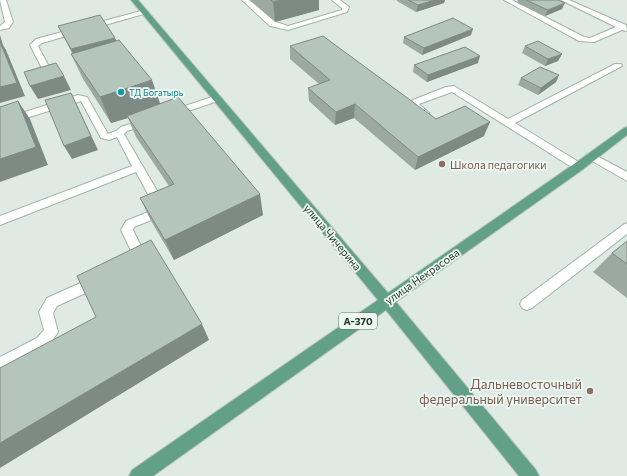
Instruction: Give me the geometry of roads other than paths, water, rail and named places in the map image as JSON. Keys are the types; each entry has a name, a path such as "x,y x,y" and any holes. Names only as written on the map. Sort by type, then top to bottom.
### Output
{"main road":[{"name":"улица Чичерина","path":"134,0 218,98 387,301 530,476"},
{"name":"улица Некрасова","path":"138,476 627,130"}],"street":[{"path":"0,28 6,26 10,22 3,0"},
{"path":"244,0 273,24 288,28 346,11 346,7 335,0"},
{"path":"506,0 582,39 591,40 625,29"},
{"path":"564,0 625,29"},
{"path":"51,78 34,45 39,41 145,12"},
{"path":"509,122 618,66"},
{"path":"434,121 414,104 449,89 454,89 578,166"},
{"path":"0,123 78,98 84,99 104,136 110,137 124,129 218,98"},
{"path":"119,133 161,208 157,213 130,224 127,230 140,256 134,264 127,268"},
{"path":"592,156 627,177"},
{"path":"0,221 138,167"},
{"path":"527,304 627,228"},
{"path":"0,365 42,343 51,332 46,312 52,302 106,277"}],"place":[{"name":"ТД Богатырь","path":"121,92"},
{"name":"Школа педагогики","path":"442,164"},
{"name":"Дальневосточный федеральный университет","path":"590,391"}]}
